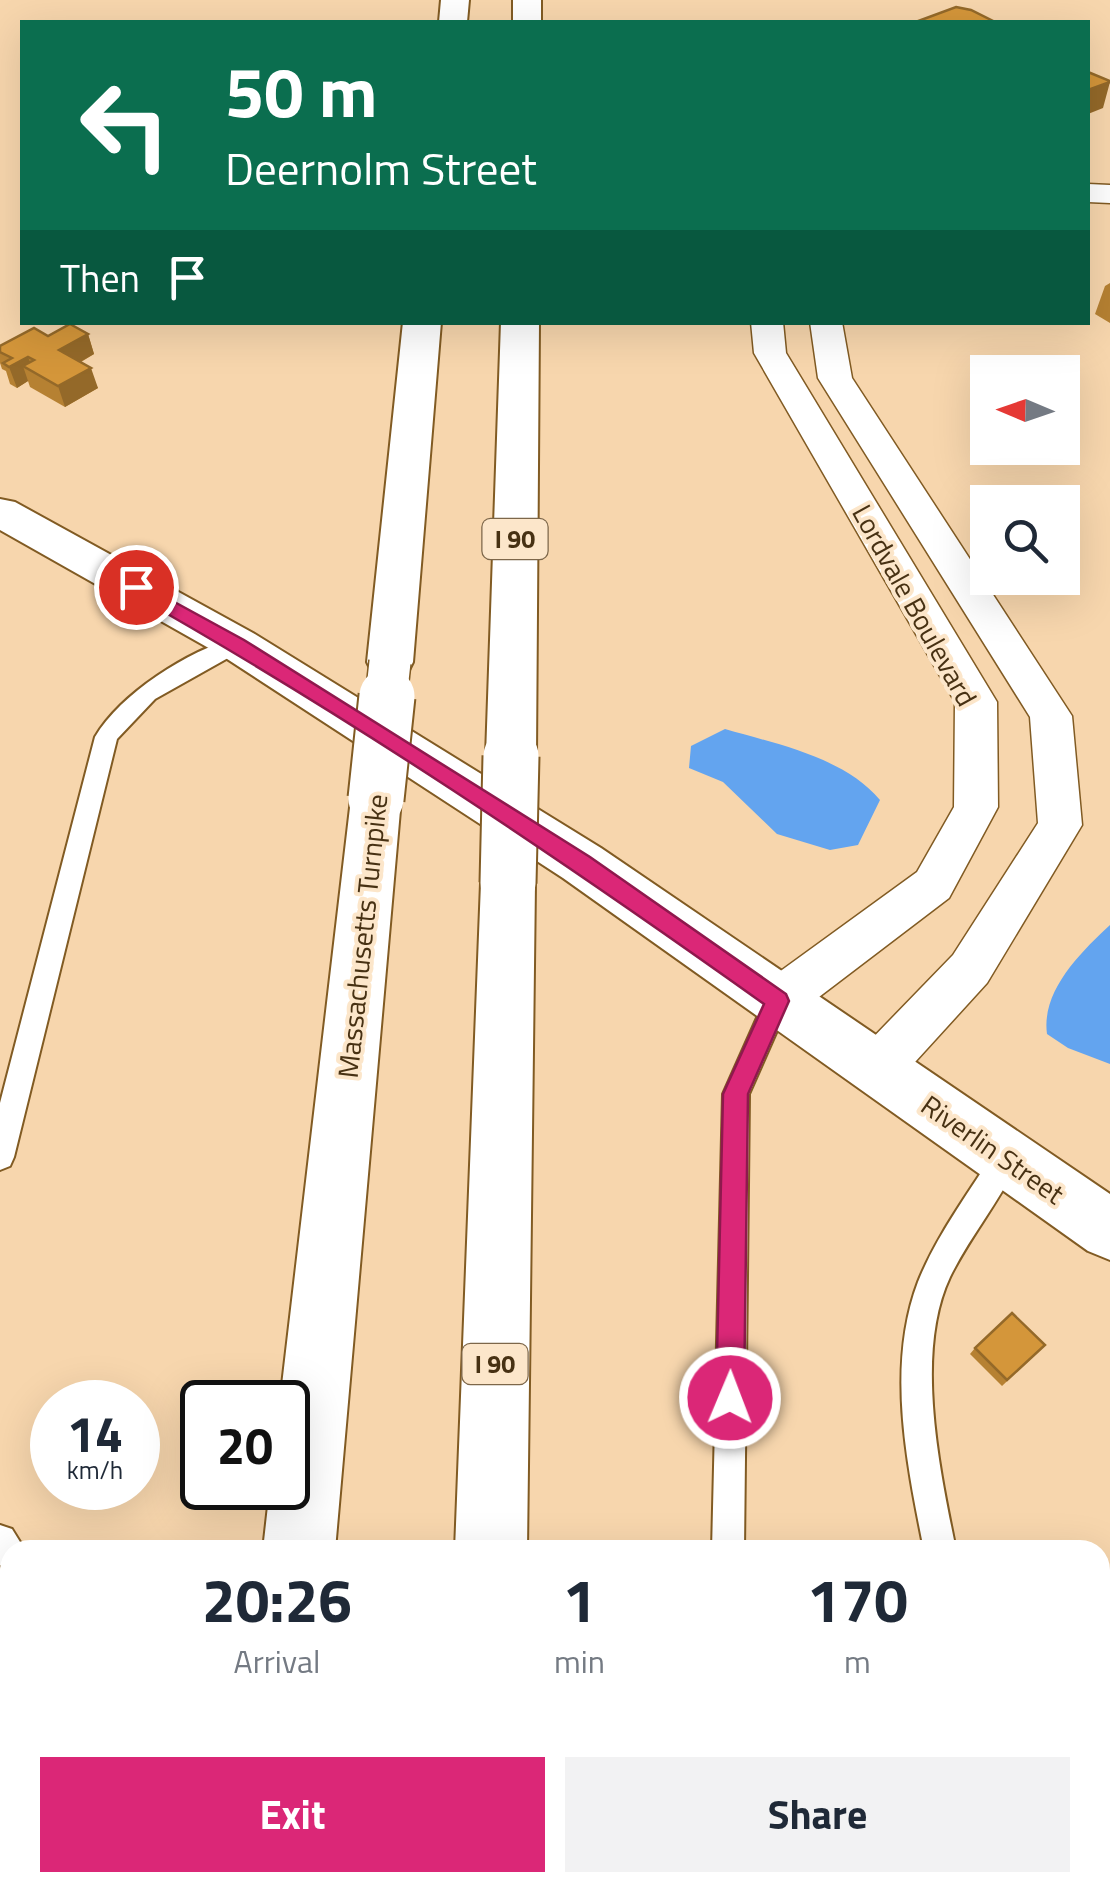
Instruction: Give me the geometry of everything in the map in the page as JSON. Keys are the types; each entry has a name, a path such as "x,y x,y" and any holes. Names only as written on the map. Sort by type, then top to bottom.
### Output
{"main road":[{"name":"Massachusetts Turnpike","path":"299,1540 422,325"},
{"name":"I 90","path":"492,1540 520,325"},
{"name":"Riverlin Street","path":"0,512 238,644 609,881 1110,1230"}],"street":[{"name":"Lordvale Boulevard","path":"767,325 770,352 976,702 976,807 933,885 777,1001"},
{"name":"Lordvale Boulevard","path":"826,325 835,378 1051,716 1060,825 970,969 877,1068"}],"lane":[{"path":"0,1157 106,737 122,714 140,698 238,644"},
{"path":"728,1540 736,1094 777,1001"},
{"path":"938,1540 922,1466 919,1332 931,1284 1006,1158"}],"water":[{"path":"725,729 808,754 865,785 880,800 858,845 830,850 777,834 723,782 689,768 691,746"},
{"path":"1110,925 1110,1064 1068,1048 1047,1034 1047,1018 1065,974"}],"building":[{"path":"956,7 991,20 921,20"},
{"path":"1090,73 1110,81 1090,89"},
{"path":"68,325 88,334 59,350 91,368 58,386 23,366 34,360 28,357 9,367 3,363 12,358 0,352 0,346 34,328 48,336"},
{"path":"1012,1313 1045,1345 1007,1380 975,1348"}],"route":[{"path":"136,587 238,644 582,863 777,1001 736,1094 730,1398"}]}
